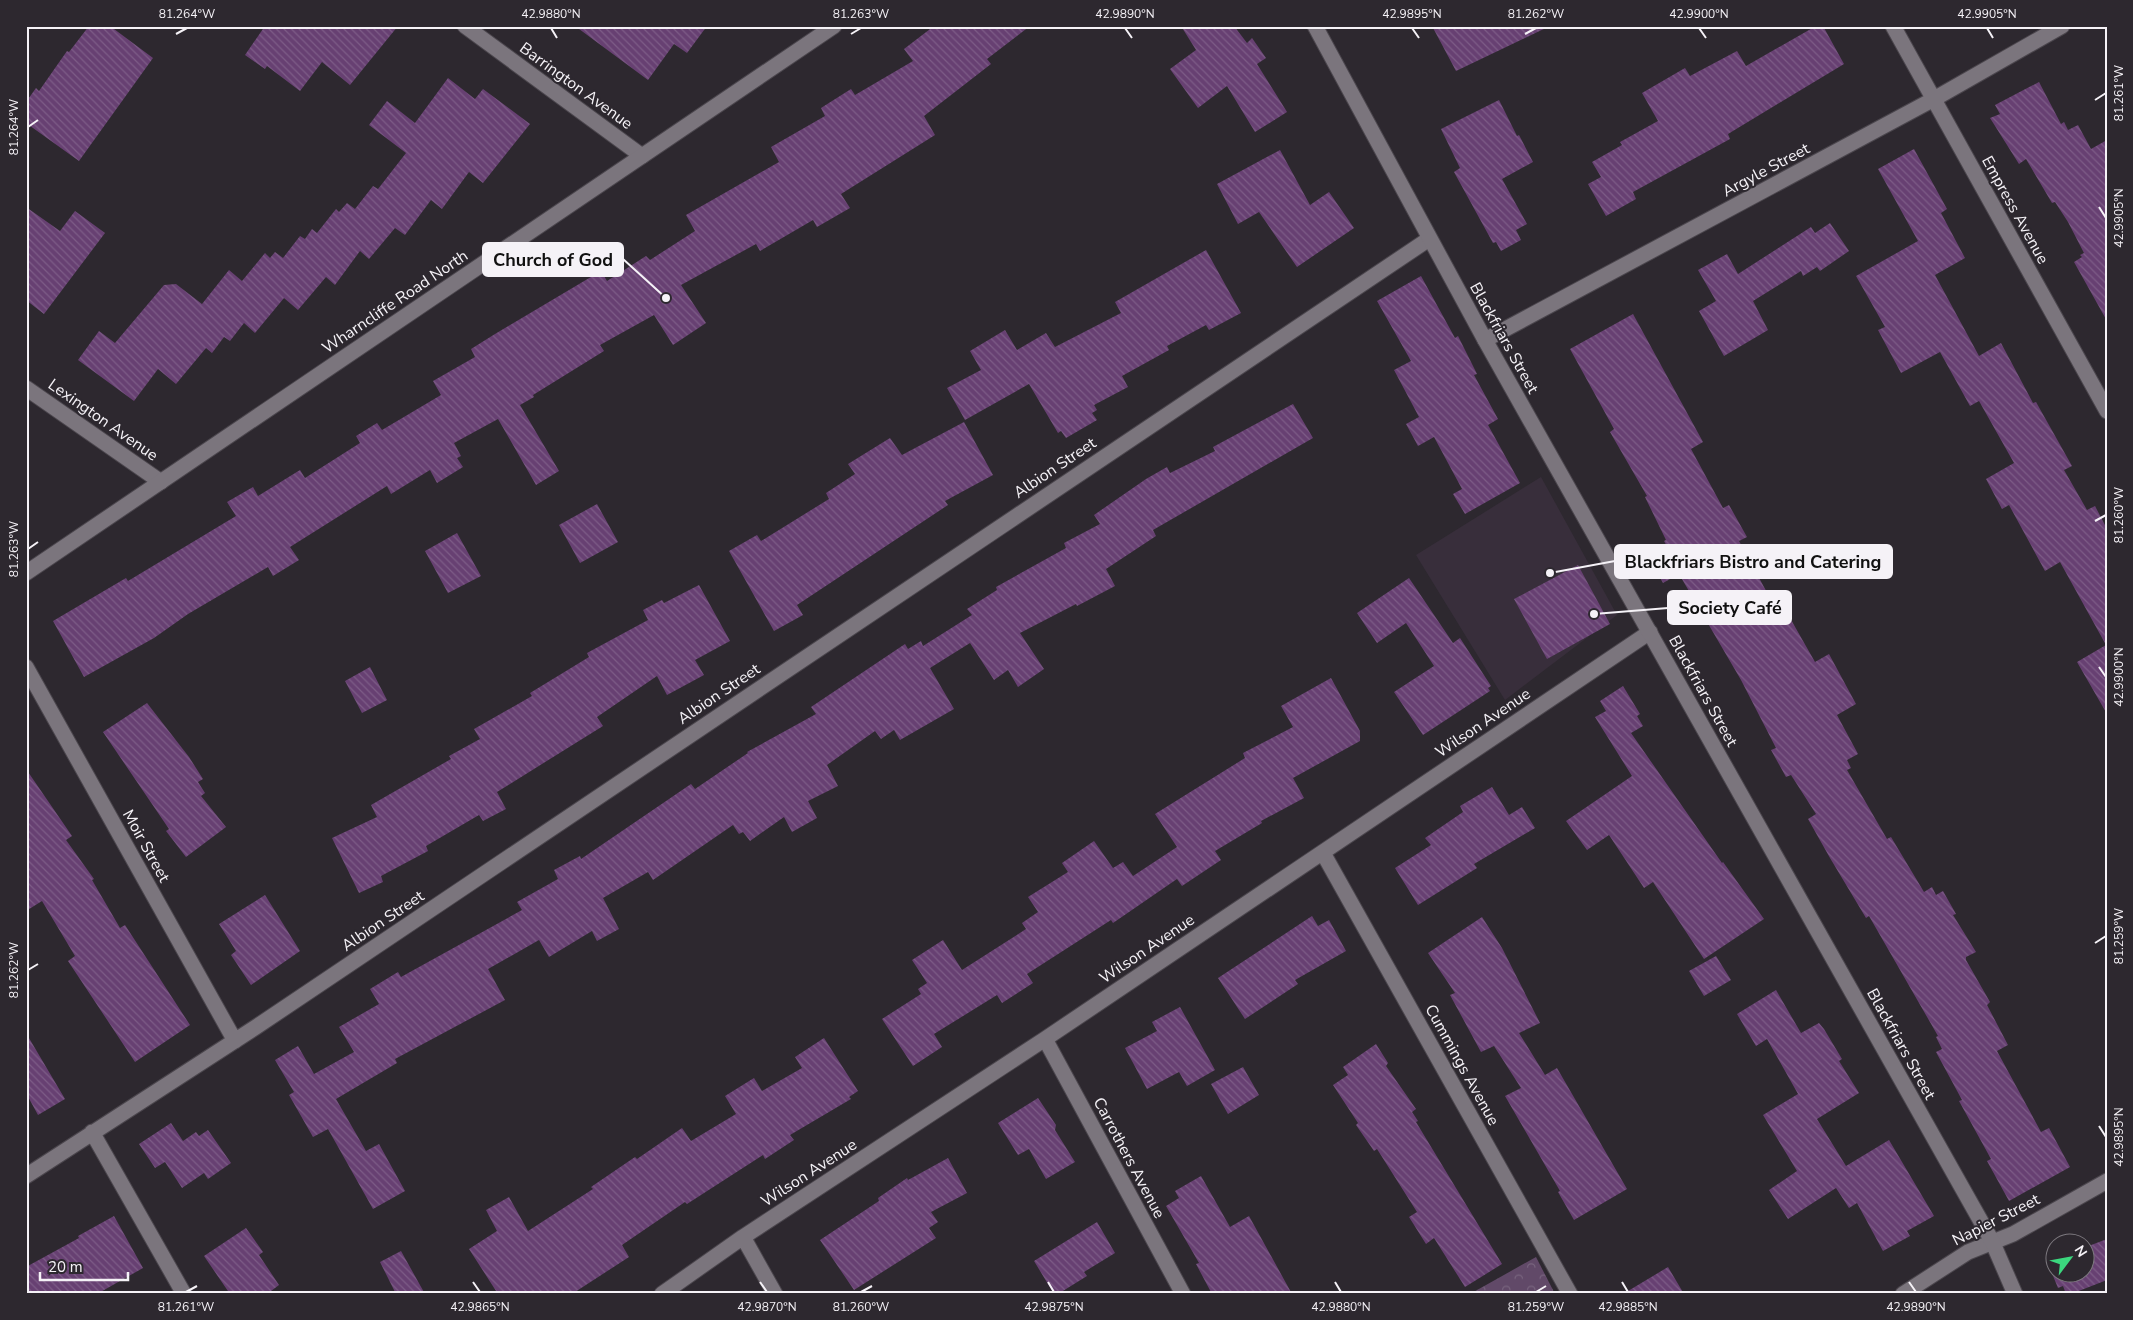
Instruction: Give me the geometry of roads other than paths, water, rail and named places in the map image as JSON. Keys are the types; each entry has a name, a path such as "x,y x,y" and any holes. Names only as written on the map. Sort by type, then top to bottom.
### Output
{"street":[{"name":"Barrington Avenue","path":"465,26 642,156"},
{"name":"Wharncliffe Road North","path":"26,573 834,26"},
{"name":"Blackfriars Street","path":"1315,26 1485,340 1992,1241 2015,1294"},
{"name":"Empress Avenue","path":"1893,26 2107,411"},
{"name":"Argyle Street","path":"1485,340 1934,99 2062,26"},
{"name":"Albion Street","path":"26,1176 235,1041 1429,239"},
{"name":"Lexington Avenue","path":"26,388 161,482"},
{"name":"Wilson Avenue","path":"662,1294 744,1237 1045,1039 1650,632"},
{"name":"Moir Street","path":"26,667 235,1041"},
{"name":"Cummings Avenue","path":"1323,853 1570,1294"},
{"name":"Carrothers Avenue","path":"1045,1039 1183,1294"},
{"path":"92,1132 184,1294"},
{"name":"Napier Street","path":"1903,1294 1968,1252 2013,1234 2107,1181"},
{"path":"744,1237 775,1294"}],"place":[{"name":"Church of God","path":"666,298"},
{"name":"Blackfriars Bistro and Catering","path":"1550,573"},
{"name":"Society Café","path":"1594,614"}]}
